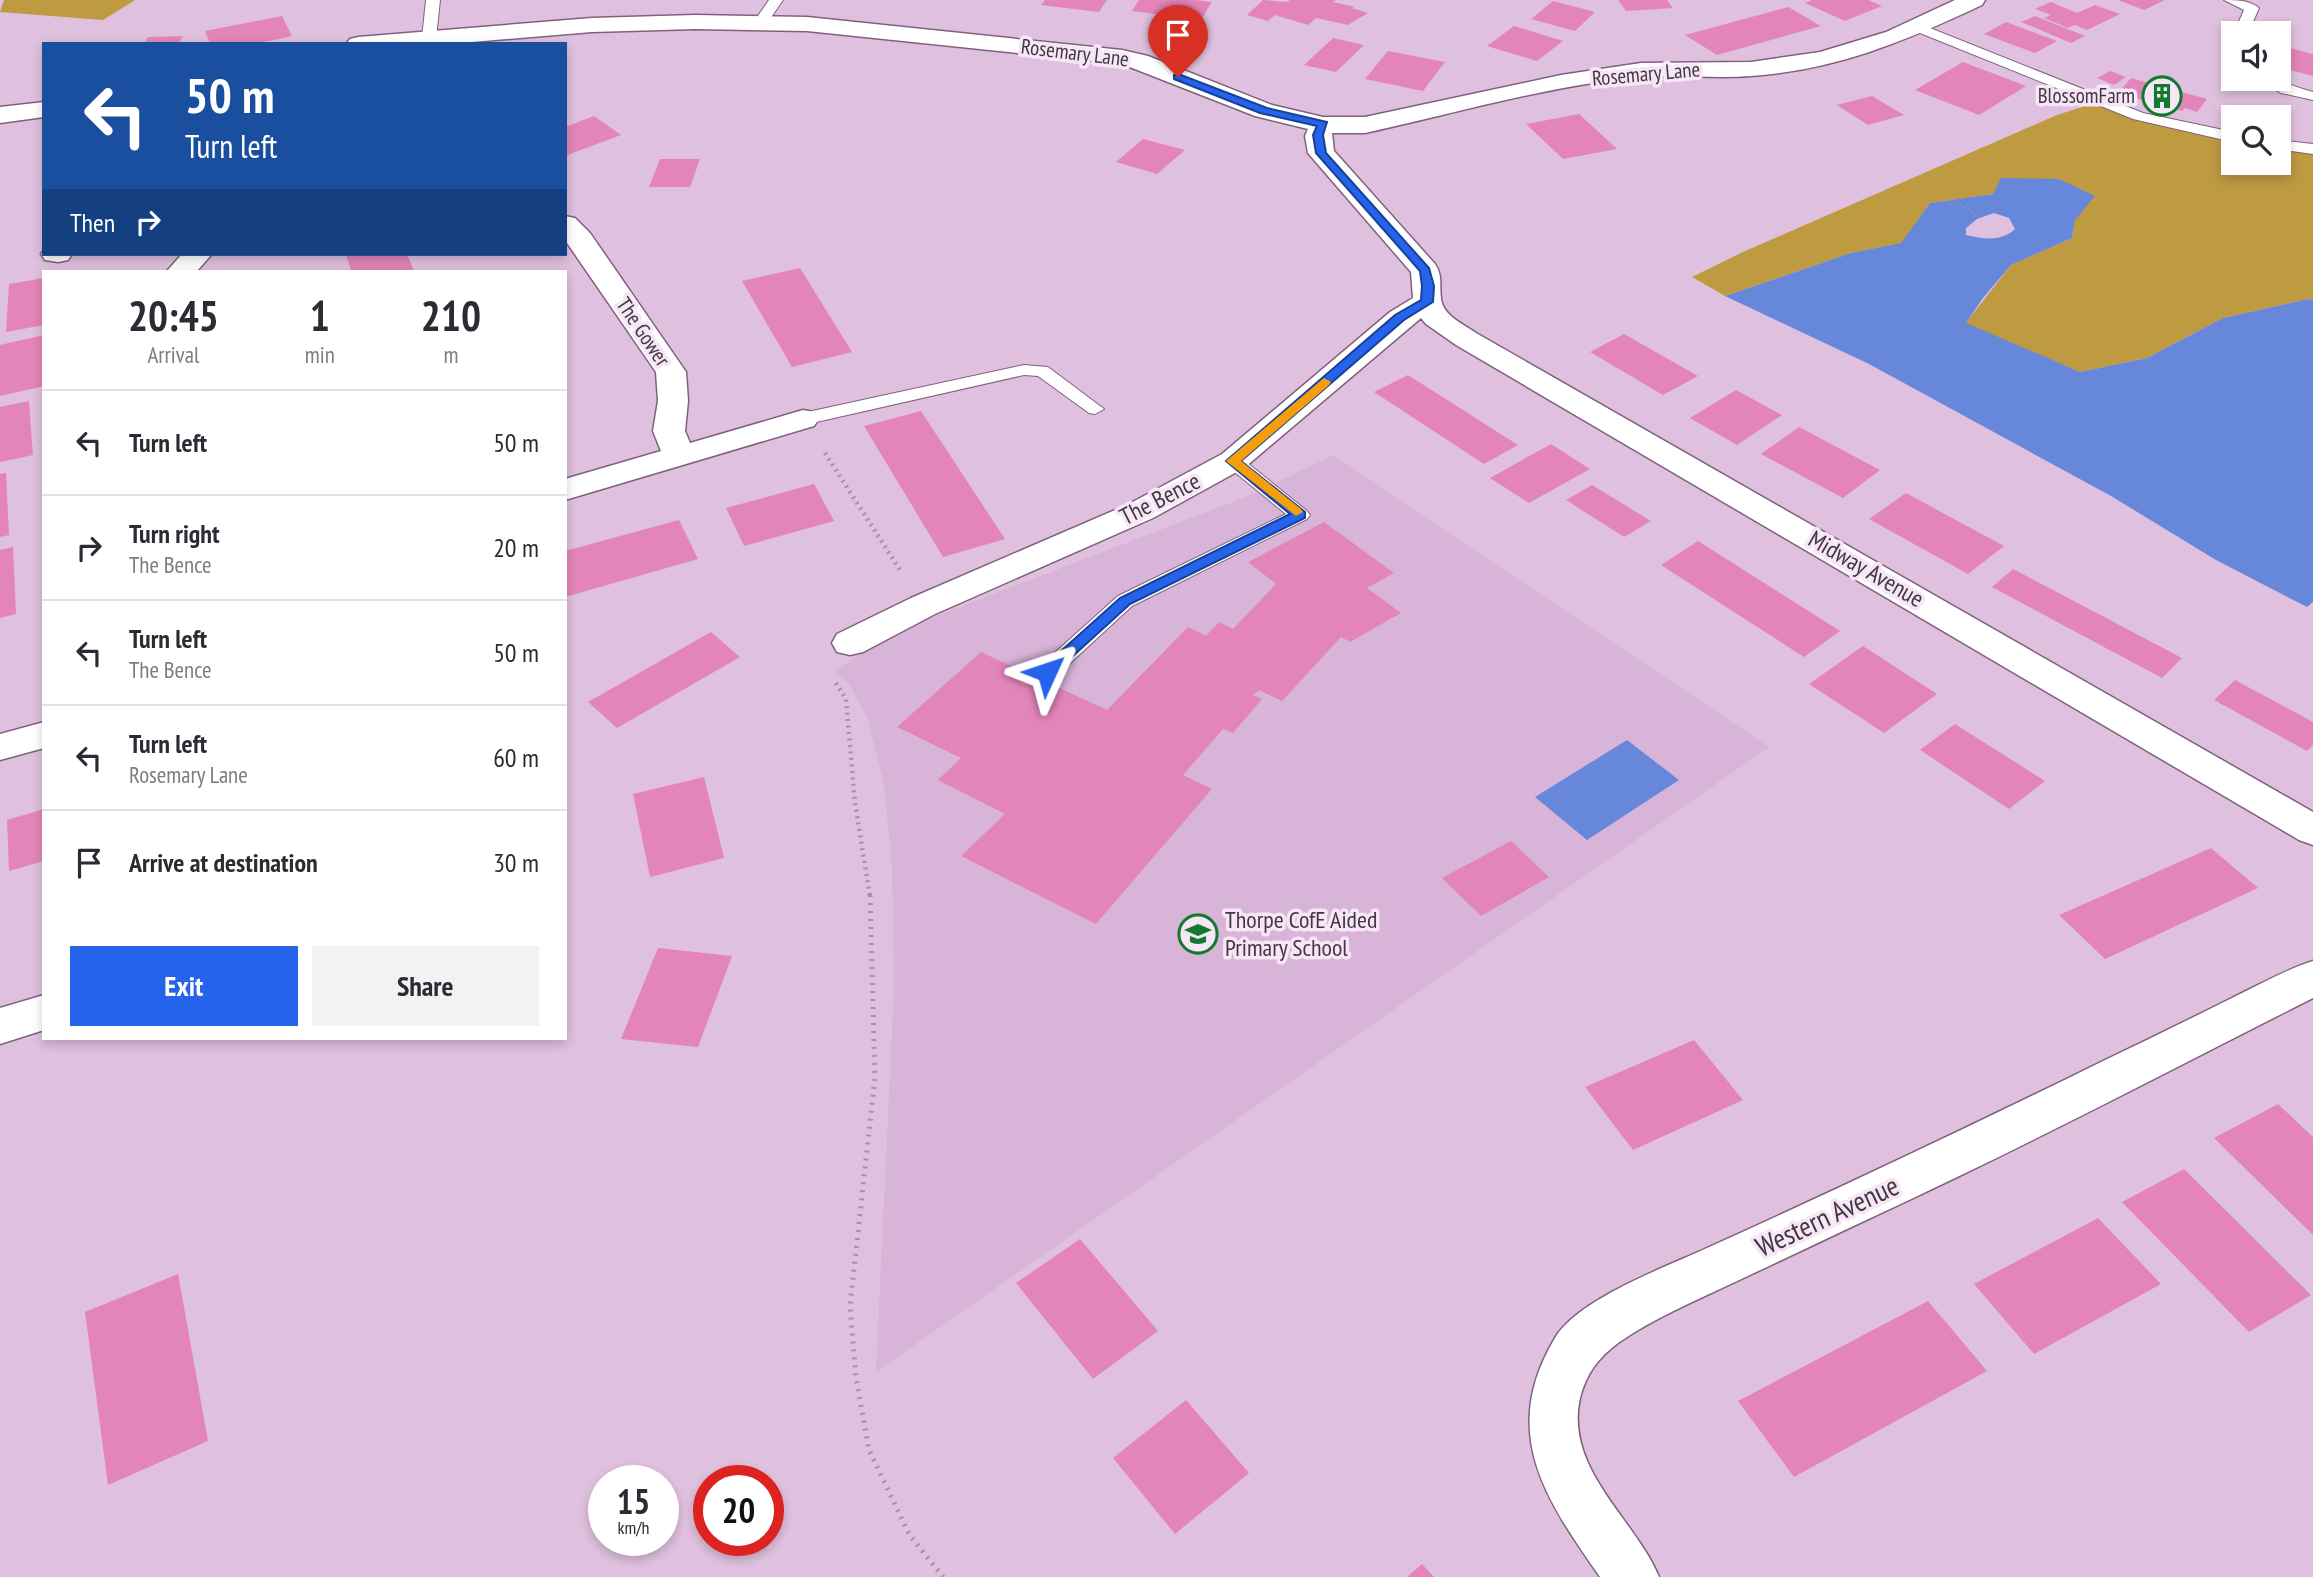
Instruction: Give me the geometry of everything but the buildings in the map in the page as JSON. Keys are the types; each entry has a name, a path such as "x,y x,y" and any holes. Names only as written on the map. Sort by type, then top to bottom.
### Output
{"street":[{"name":"Rosemary Lane","path":"382,42 592,25 807,24 1122,57 1139,61 1264,111 1323,125 1364,125 1561,82 1641,70 1787,66 1855,52 1974,0"},
{"path":"0,116 42,109"},
{"path":"1323,125 1318,135 1321,153 1425,270 1427,302"},
{"name":"The Gower","path":"567,226 580,239 671,373 673,401 669,431 679,455"},
{"path":"182,270 196,256"},
{"name":"The Bence","path":"850,643 923,606 1141,511 1233,461 1399,317 1427,302"},
{"name":"Midway Avenue","path":"1427,302 1436,318 1465,339 2313,830"},
{"path":"567,489 803,419"},
{"path":"0,747 42,736"},
{"name":"Western Avenue","path":"1632,1577 1572,1487 1553,1440 1552,1412 1556,1389 1578,1346 1608,1322 1641,1302 1914,1176 2313,978"},
{"path":"0,1026 42,1013"}],"lane":[{"path":"429,38 433,0"},
{"path":"760,23 775,0"},
{"path":"2231,0 2252,8 2246,21"},
{"path":"1915,26 2138,116 2221,135"},
{"path":"2290,91 2313,96"},
{"path":"2291,146 2313,149"},
{"path":"803,419 1024,370 1042,372 1095,409"},
{"path":"1047,672 1125,601 1300,515 1233,461"}],"path":[{"path":"1952,200 1982,217"},
{"path":"803,419 923,606"},
{"path":"850,643 835,655 826,669 846,699 855,803 872,907 875,1077 850,1306 856,1378 869,1450 909,1534 943,1577"}],"shaded area":[{"path":"4,0 135,0 103,20 0,12"},
{"path":"2101,101 2138,116 2221,134 2221,175 2291,175 2291,146 2313,149 2313,300 2223,318 2147,358 2080,372 1965,324 2011,265 2072,238 2075,220 1993,194 1930,203 1902,243 1851,253 1725,296 1692,277 1743,252 2057,115"},
{"name":"Thorpe CofE Aided Primary School","path":"1333,455 1769,747 876,1372 894,988 892,867 884,784 867,717 849,684 834,672 884,636 1251,495"}],"water":[{"path":"2001,178 2059,179 2095,196 2075,220 2072,238 2011,265 1966,323 2080,372 2147,358 2223,318 2313,300 2313,602 2307,607 2216,560 2111,496 1869,364 1725,296 1851,253 1901,243 1930,203 1993,194","holes":["1994,213 2009,218 2015,229 2004,236 1986,238 1966,235 1966,228 1977,219"]},
{"path":"1627,740 1679,780 1587,840 1535,797"}],"slow traffic":[{"path":"1296,512 1233,461 1324,382"}],"place":[{"name":"BlossomFarm","path":"2162,96"},
{"name":"Thorpe CofE Aided Primary School","path":"1198,934"}],"route":[{"path":"1047,672 1125,601 1300,515 1233,461 1399,317 1427,302 1425,270 1321,153 1318,135 1323,125 1264,111 1178,77"}]}
